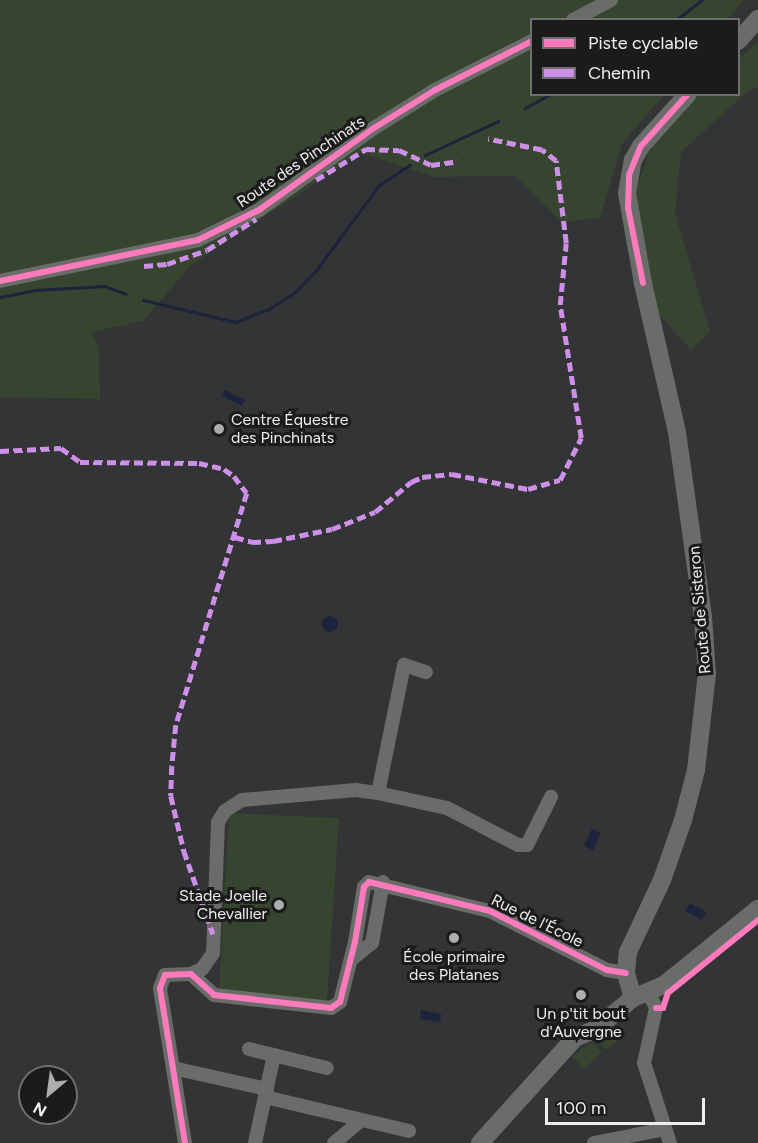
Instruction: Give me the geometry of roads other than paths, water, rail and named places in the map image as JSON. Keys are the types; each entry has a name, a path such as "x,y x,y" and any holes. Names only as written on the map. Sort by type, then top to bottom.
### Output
{"main road":[{"path":"740,38 758,20"},
{"name":"Route de Sisteron","path":"641,995 626,973 635,931 662,880 683,820 696,770 706,693 703,617 679,443 627,193 633,160 641,146 686,96"},
{"path":"480,1143 520,1103 564,1049 641,995 685,970 758,909"}],"street":[{"path":"577,18 611,0"},
{"name":"Route des Pinchinats","path":"0,281 198,240 258,210 374,128 435,90 530,42"},
{"path":"378,792 404,665 426,672"},
{"path":"185,1143 159,988 165,975 191,975 202,969 213,953 218,822 225,811 242,800 356,790 378,792 447,808 518,845 527,844 551,797"},
{"path":"191,975 214,995 332,1008 340,1002 349,962 372,943 383,882"},
{"name":"Rue de l'École","path":"349,962 365,884 383,882 489,911 607,970 626,973"},
{"path":"641,995 656,1008 644,1063 670,1143"},
{"path":"249,1049 327,1068"},
{"path":"255,1143 274,1055"},
{"path":"172,1068 409,1131"},
{"path":"334,1143 361,1120"},
{"path":"594,1143 665,1129"}],"water":[{"path":"225,390 245,400 242,406 222,396"},
{"path":"330,616 338,624 330,632 322,624"},
{"path":"592,829 601,833 593,850 584,846"},
{"path":"690,903 706,912 702,920 685,911"},
{"path":"421,1010 441,1014 440,1022 420,1019"}],"waterway":[{"path":"679,18 702,0"},
{"path":"525,108 546,96"},
{"path":"425,155 498,121"},
{"path":"143,300 235,322 269,309 294,293 317,269 379,185 410,165"},
{"path":"0,297 35,290 104,286 126,294"}],"place":[{"name":"Centre Équestre des Pinchinats","path":"219,429"},
{"name":"Stade Joelle Chevallier","path":"279,905"},
{"name":"École primaire des Platanes","path":"454,938"},
{"name":"Un p'tit bout d'Auvergne","path":"581,995"}]}
